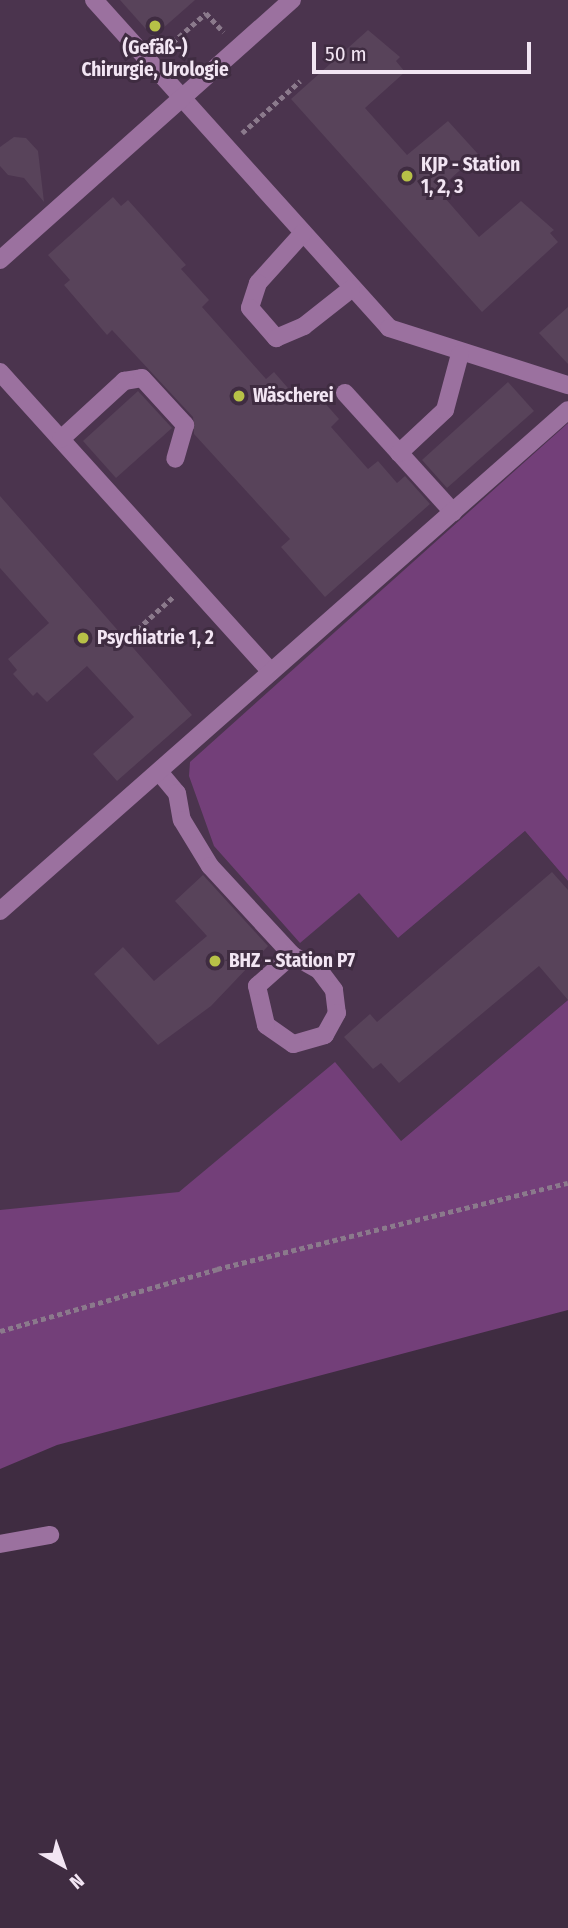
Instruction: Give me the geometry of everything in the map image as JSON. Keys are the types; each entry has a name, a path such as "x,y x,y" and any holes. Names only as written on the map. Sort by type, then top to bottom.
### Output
{"lane":[{"path":"94,0 388,328 460,354 568,385"},
{"path":"0,260 183,100 292,0"},
{"path":"303,233 258,283 250,308 276,338 304,326 351,289"},
{"path":"399,453 445,410 460,354"},
{"path":"0,372 271,672"},
{"path":"61,439 124,381 142,378 185,425 175,459"},
{"path":"345,393 453,512"},
{"path":"0,911 160,773 568,410"},
{"path":"160,773 177,793 183,820 210,866 292,955 319,970 334,990 337,1013 325,1035 293,1044 266,1025 257,986 292,955"},
{"path":"0,1544 50,1535"}],"path":[{"path":"150,62 206,13 239,48"},
{"path":"226,148 300,81"},
{"path":"131,635 189,582"},
{"path":"0,1331 217,1269 568,1183"}],"shaded area":[{"path":"0,0 568,0 568,423 222,734 398,938 525,831 568,881 568,1000 401,1141 179,1192 0,1288"},
{"path":"568,423 568,881 525,831 398,938 359,893 300,943 214,846 189,776 190,762"},
{"path":"568,1000 568,1310 57,1445 0,1469 0,1210 179,1192 335,1062 401,1141"}],"building":[{"name":"(Gefäß-) Chirurgie, Urologie","path":"120,0 195,0 153,37"},
{"name":"KJP - Station 1, 2, 3","path":"368,30 400,57 396,61 405,72 365,108 407,155 448,121 478,154 438,190 479,237 521,201 554,230 550,233 558,242 482,312 291,99"},
{"path":"14,137 26,138 38,151 44,202 24,178 8,175 0,166 0,147"},
{"name":"Wäscherei","path":"113,197 121,206 128,200 186,265 181,269 209,300 202,307 266,379 274,372 301,403 316,393 339,419 331,427 368,469 378,461 397,483 405,476 430,504 325,597 281,547 290,539 194,434 193,417 112,330 107,335 64,285 70,280 48,255"},
{"path":"568,307 568,364 539,333"},
{"path":"508,382 534,411 447,488 422,460"},
{"path":"138,391 172,428 116,478 83,441"},
{"name":"Psychiatrie 1, 2","path":"0,496 192,715 117,781 93,754 134,717 87,666 47,702 37,692 33,696 13,674 17,670 8,659 49,623 0,568"},
{"path":"552,872 568,890 568,1000 539,966 399,1083 381,1063 373,1069 344,1037 370,1014 377,1022"},
{"name":"BHZ - Station P7","path":"203,875 268,946 211,1006 158,1045 94,974 123,947 154,981 207,936 175,901"}],"place":[{"name":"(Gefäß-) Chirurgie, Urologie","path":"155,26"},
{"name":"KJP - Station 1, 2, 3","path":"407,176"},
{"name":"Wäscherei","path":"239,396"},
{"name":"Psychiatrie 1, 2","path":"83,638"},
{"name":"BHZ - Station P7","path":"215,961"}]}
